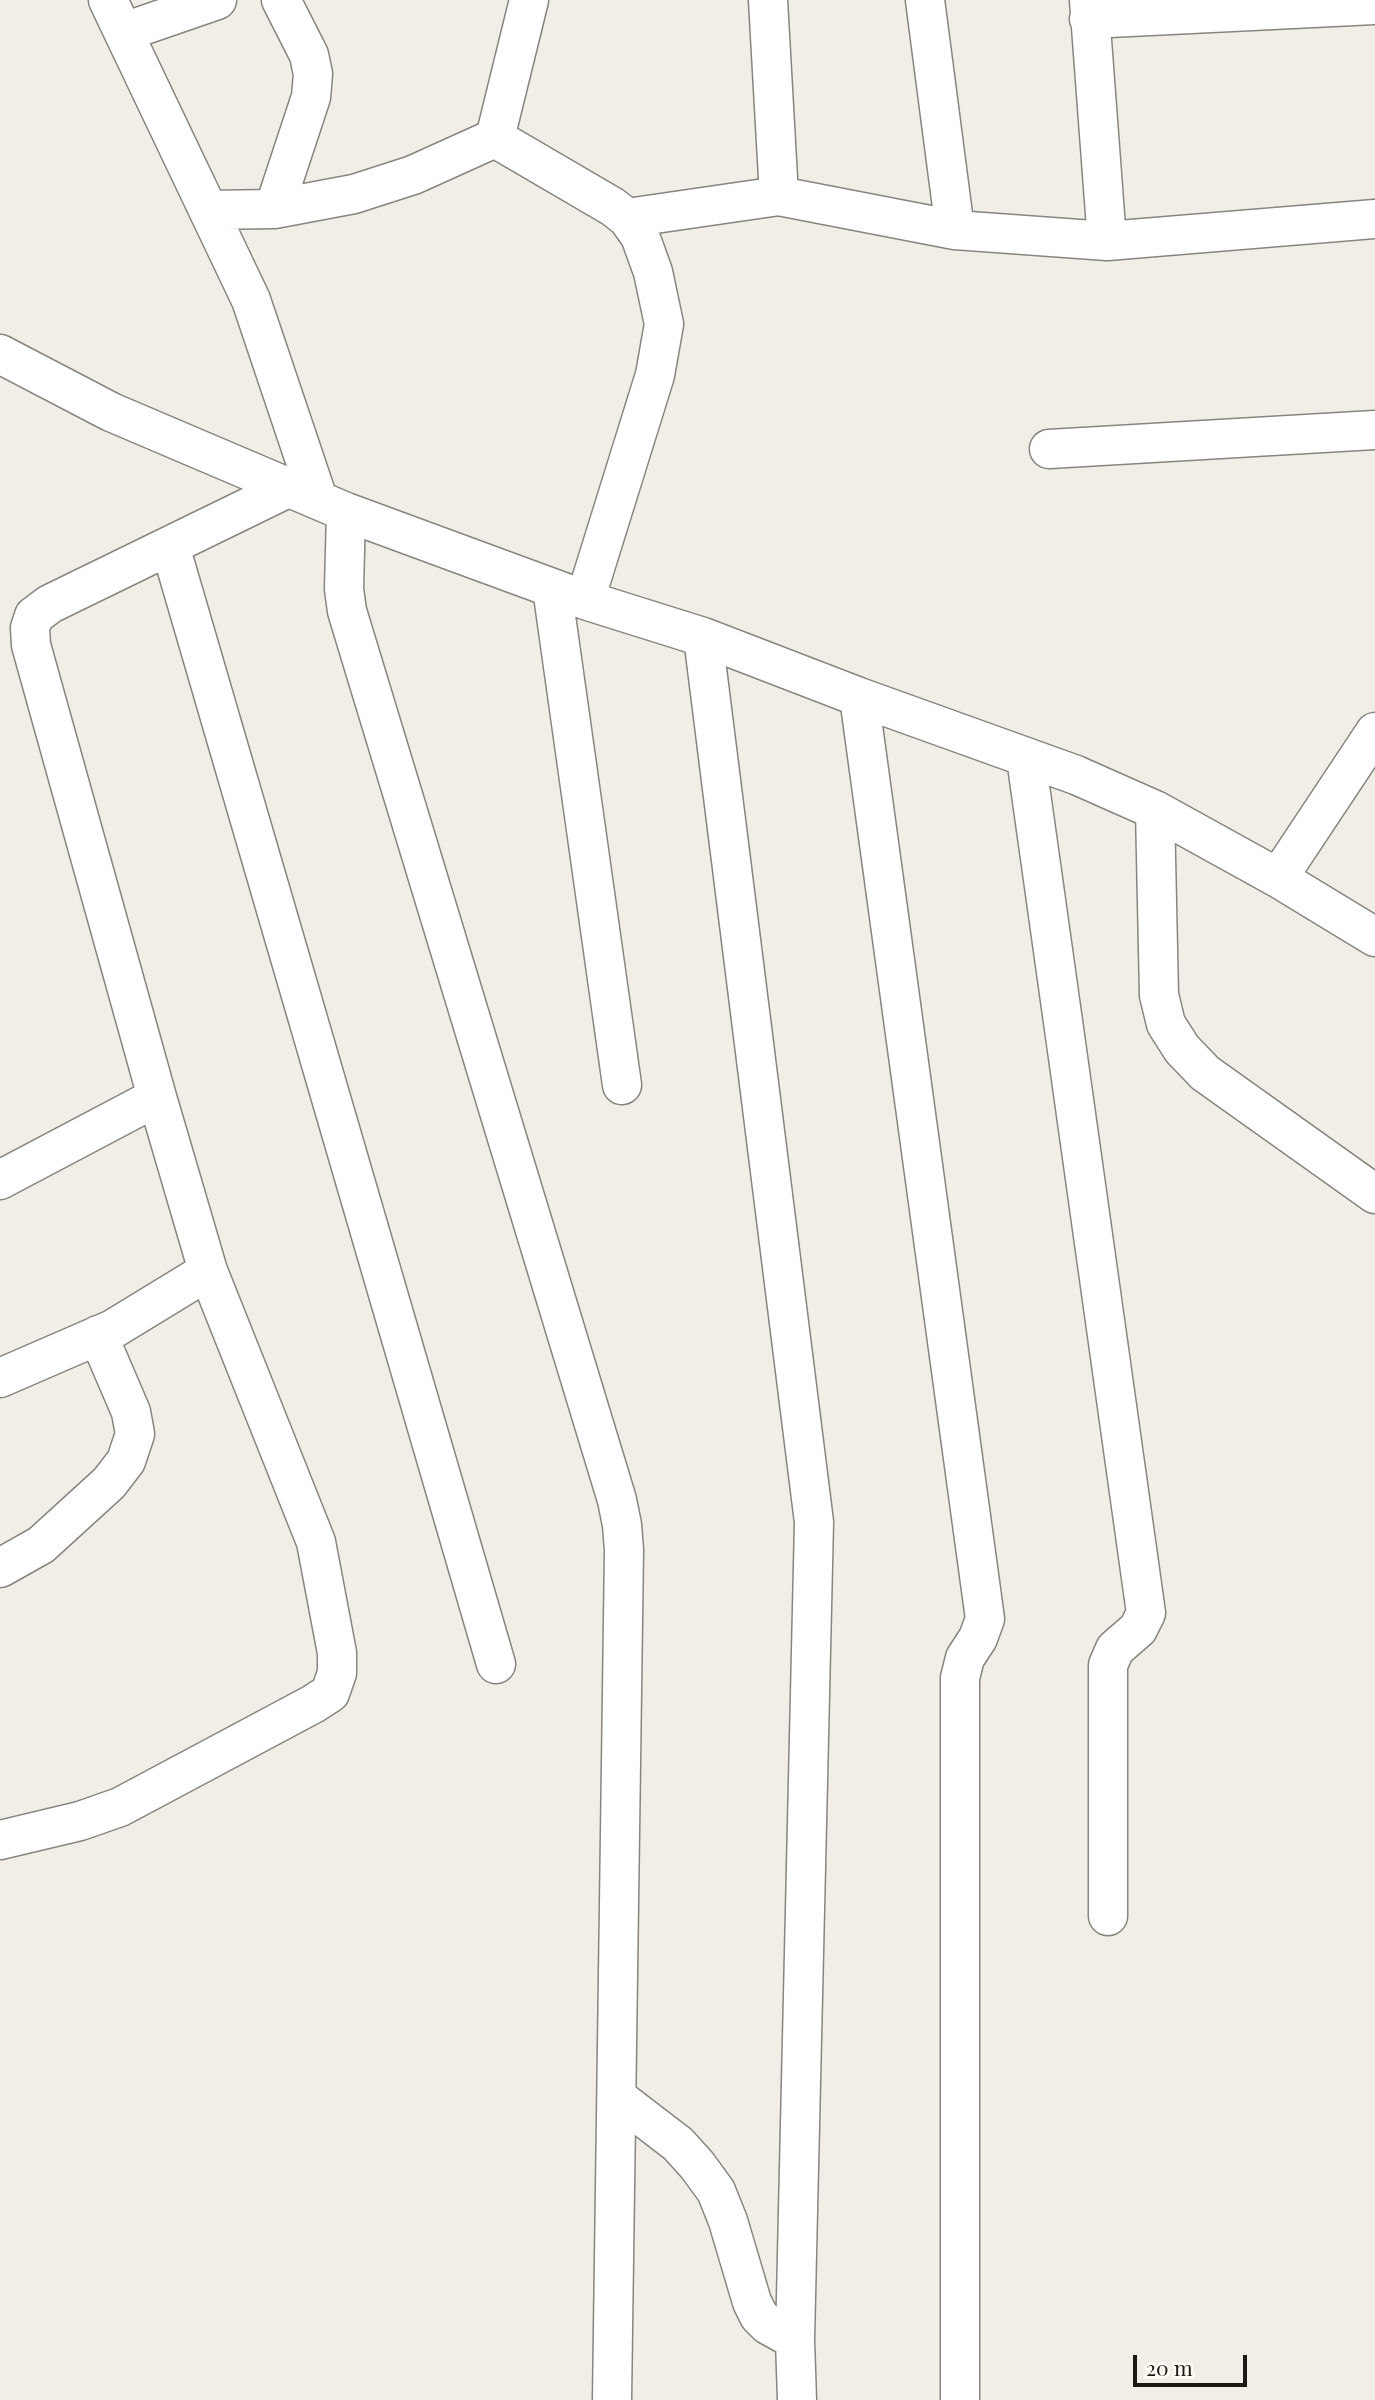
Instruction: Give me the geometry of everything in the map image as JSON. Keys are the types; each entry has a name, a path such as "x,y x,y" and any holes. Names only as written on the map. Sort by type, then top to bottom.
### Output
{"street":[{"path":"217,0 116,16 261,324 318,499 348,611 617,1500 622,1525 624,1550 618,2098 612,2400"},
{"path":"274,209 311,97 313,74 309,55 281,0"},
{"path":"495,138 529,0"},
{"path":"768,0 779,196"},
{"path":"925,0 955,230"},
{"path":"1107,241 1089,10 1375,5"},
{"path":"208,210 274,209 354,194 413,175 495,138"},
{"path":"495,138 613,207 627,218 640,236 653,272 664,324 655,375 568,594 622,1085"},
{"path":"627,218 779,196 955,230 1107,241 1375,219"},
{"path":"0,354 111,412 318,499 568,594 703,637 859,697 1076,775 1155,810 1278,878 1375,937"},
{"path":"1049,449 1375,430"},
{"path":"0,1840 80,1821 120,1807 313,1704 330,1693 337,1673 337,1653 316,1542 208,1271 31,645 30,628 34,616 50,604 170,546 318,499"},
{"path":"170,546 496,1664"},
{"path":"703,637 814,1522 795,2340 797,2400"},
{"path":"859,697 985,1619 978,1638 965,1658 960,1678 960,2400"},
{"path":"1278,878 1374,736"},
{"path":"1026,758 1146,1613 1138,1629 1115,1649 1108,1665 1108,1916"},
{"path":"1155,810 1159,995 1166,1024 1182,1049 1205,1073 1375,1194"},
{"path":"0,1180 157,1097"},
{"path":"0,1378 113,1329 208,1271"},
{"path":"0,1567 41,1545 109,1483 126,1461 135,1434 131,1412 98,1335"},
{"path":"618,2098 678,2144 698,2165 716,2191 729,2221 752,2302 759,2316 768,2325 795,2340"}]}
